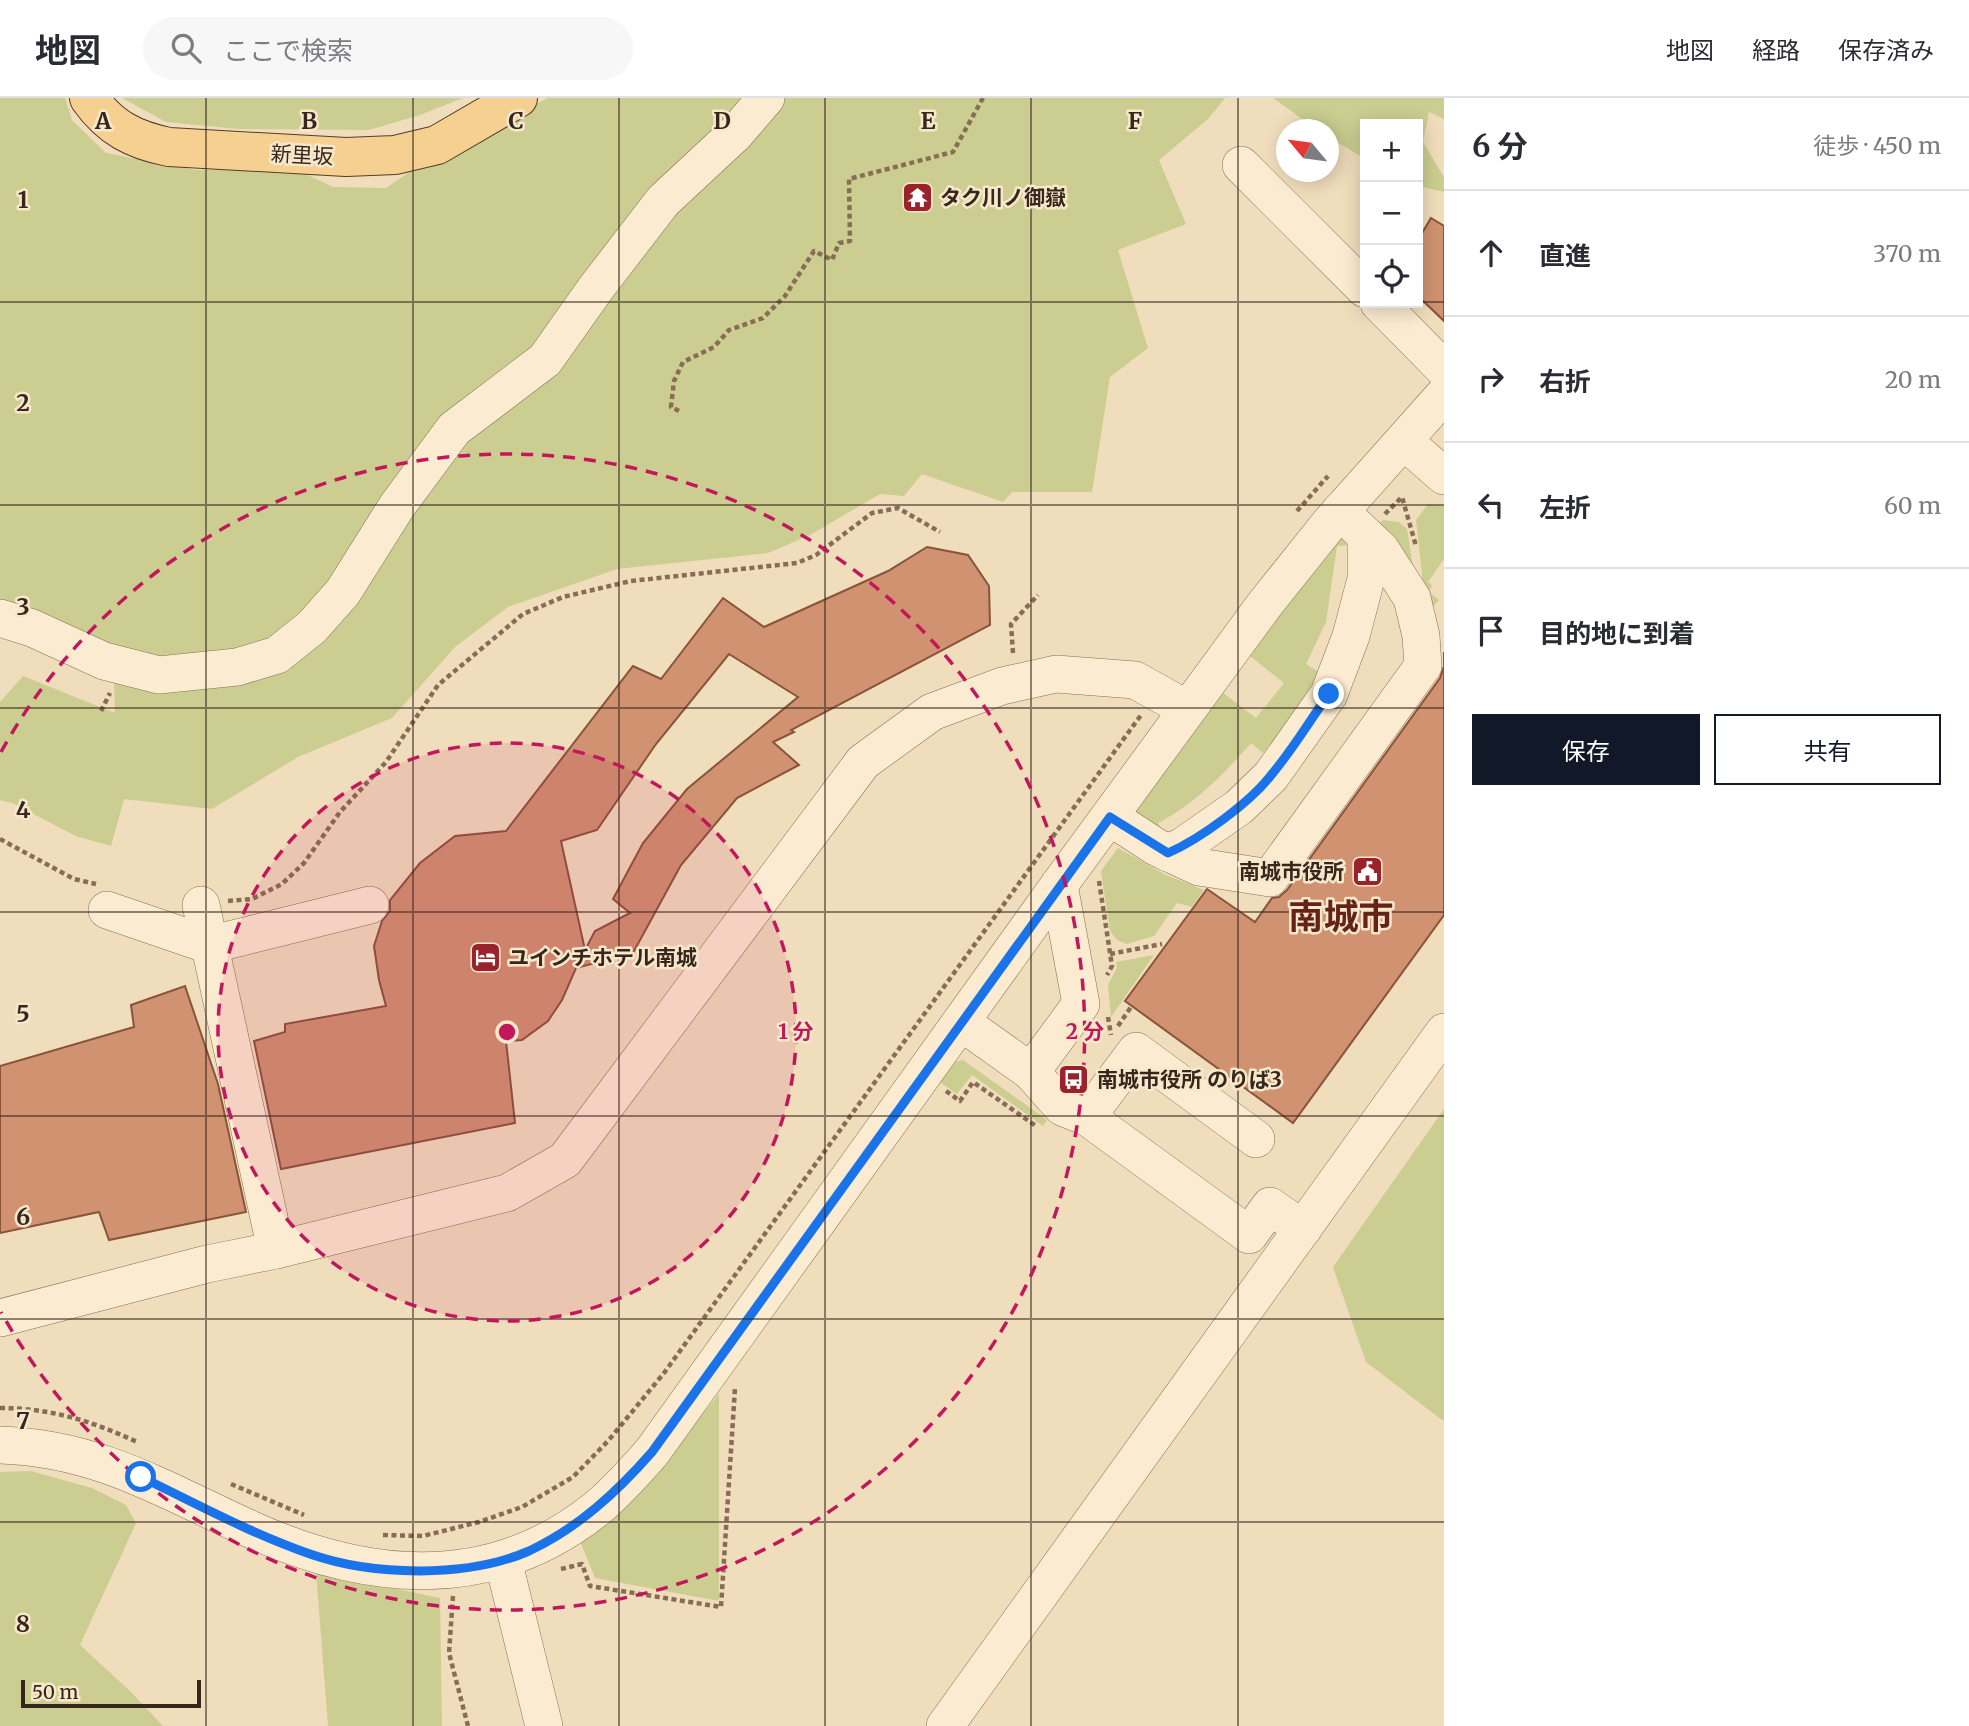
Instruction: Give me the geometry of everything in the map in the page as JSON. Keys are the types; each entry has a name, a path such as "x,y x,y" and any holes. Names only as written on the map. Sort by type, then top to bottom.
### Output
{"main road":[{"name":"新里坂","path":"89,98 100,114 123,133 144,142 169,147 346,157 395,155 437,145 518,98"}],"street":[{"path":"0,618 32,628 104,661 159,675 237,667 276,655 312,627 343,592 397,506 454,429 545,360 663,201 735,134 766,98"},
{"path":"1241,165 1360,284"},
{"path":"1383,308 1444,369"},
{"path":"0,1445 65,1451 141,1477 282,1543 341,1562 401,1571 467,1567 503,1560 528,1551 561,1533 596,1509 652,1452 1110,817 1173,701 1265,604 1340,511 1444,395"},
{"path":"1404,441 1444,476"},
{"path":"1110,817 1168,853 1199,867 1270,878 1423,666 1421,636 1412,598 1381,550 1340,511"},
{"path":"1168,853 1239,807 1271,776 1329,694 1351,636 1366,579 1366,536"},
{"path":"0,1318 207,1264 276,1250 507,1193 565,1160 863,762 932,712 1002,686 1056,674 1135,680 1173,701"},
{"path":"1031,1072 1081,1004 1059,885"},
{"path":"104,897 209,945 370,905"},
{"path":"201,905 276,1250"},
{"path":"961,1023 1031,1072 1075,1112 1249,1235 1270,1206 1303,1229"},
{"path":"945,1726 1444,1032"},
{"path":"1075,1112 1136,1051 1256,1139"},
{"path":"503,1560 544,1726"}],"path":[{"path":"679,411 671,407 674,381 683,362 714,347 729,330 763,318 785,296 814,251 832,260 839,243 850,241 849,180 953,152 983,98"},
{"path":"201,905 252,899 282,884 304,863 340,811 386,762 438,685 523,614 563,597 631,581 797,563 816,555 872,513 898,508 940,532"},
{"path":"1013,654 1011,624 1038,595"},
{"path":"378,1535 424,1536 479,1522 522,1507 573,1477 608,1441 664,1373 1173,701"},
{"path":"0,839 104,897"},
{"path":"1097,869 1112,966 1103,982"},
{"path":"1110,954 1162,944"},
{"path":"1107,1009 1110,1038 1131,1007"},
{"path":"942,1089 960,1101 973,1082 1045,1132 1075,1112"},
{"path":"556,1570 582,1564 590,1586 721,1608 735,1386"},
{"path":"0,1408 60,1413 147,1446"},
{"path":"221,1479 313,1519"},
{"path":"453,1590 449,1653 468,1726"}],"green space":[{"path":"0,98 65,98 72,120 106,153 196,170 291,167 333,187 386,188 424,162 548,98 752,98 304,623 253,654 170,664 0,607"},
{"path":"122,98 463,98 420,115 369,130 238,129 166,122"},
{"path":"778,98 1225,98 1208,119 1159,160 1186,224 1118,250 1148,348 1110,377 1092,492 1012,492 1003,502 922,474 904,496 880,494 810,535 768,553 617,569 508,607 455,647 392,718 298,757 212,809 124,799 111,846 76,836 12,803 0,800 0,702 23,676 115,713 114,677 276,666 451,447 641,248"},
{"path":"1273,98 1444,98 1444,119 1429,112 1423,142 1423,119 1360,119 1360,156 1339,143 1339,119 1302,119"},
{"path":"1423,142 1444,177 1444,192 1423,187"},
{"path":"1428,504 1444,506 1444,559 1428,582 1432,585 1429,592 1439,600 1429,611 1424,592 1416,520"},
{"path":"1383,520 1399,522 1407,529 1415,580 1375,528"},
{"path":"1338,529 1353,545 1337,546 1326,622 1306,664 1322,674 1300,710 1263,753 1251,743 1208,788 1158,823 1165,838 1130,811 1142,788 1280,598","holes":["1246,653 1284,683 1256,718 1218,689"]},
{"path":"1118,848 1166,875 1204,890 1192,907 1177,903 1154,936 1127,944 1117,940 1110,931 1101,871"},
{"path":"1154,955 1111,1017 1108,985 1117,968 1116,962"},
{"path":"963,1060 1047,1120 1043,1126 972,1075 957,1094 937,1080 955,1062"},
{"path":"1444,1109 1442,1420 1366,1362 1333,1267"},
{"path":"719,1394 719,1601 595,1578 578,1536 649,1480"},
{"path":"31,1471 92,1488 126,1505 136,1523 80,1645 163,1726 0,1726 0,1472"},
{"path":"316,1572 440,1598 442,1726 328,1726"}],"building":[{"path":"1431,218 1444,226 1444,321 1423,301 1423,232"},
{"path":"927,547 968,555 989,586 990,625 773,742 799,765 737,798 681,865 633,953 576,968 562,1000 548,1021 522,1040 506,1041 515,1123 281,1169 254,1041 285,1032 285,1024 386,1006 374,946 382,921 390,911 390,900 420,863 455,836 506,831 633,666 661,679 723,598 764,627 888,571","holes":["729,654 798,697 687,789 643,843 613,899 630,913 595,931 585,950 561,841 597,830 656,744"]},
{"name":"南城市役所","path":"1444,666 1444,915 1293,1123 1125,1001 1207,889 1255,922 1272,898 1279,897 1287,890 1440,678"},
{"path":"185,986 218,1084 246,1212 109,1240 99,1212 0,1233 0,1066 134,1027 131,1005"}],"place":[{"name":"タク川ノ御嶽","path":"917,197"},
{"name":"南城市役所","path":"1367,871"},
{"name":"ユインチホテル南城","path":"485,957"},
{"name":"南城市役所 のりば3","path":"1074,1079"}],"district":[{"name":"南城市","path":"1341,917"}],"route":[{"path":"141,1477 282,1543 312,1555 368,1568 401,1571 467,1567 503,1560 528,1551 561,1533 596,1509 652,1452 1110,817 1168,853 1182,846 1239,807 1271,776 1329,694"}]}
